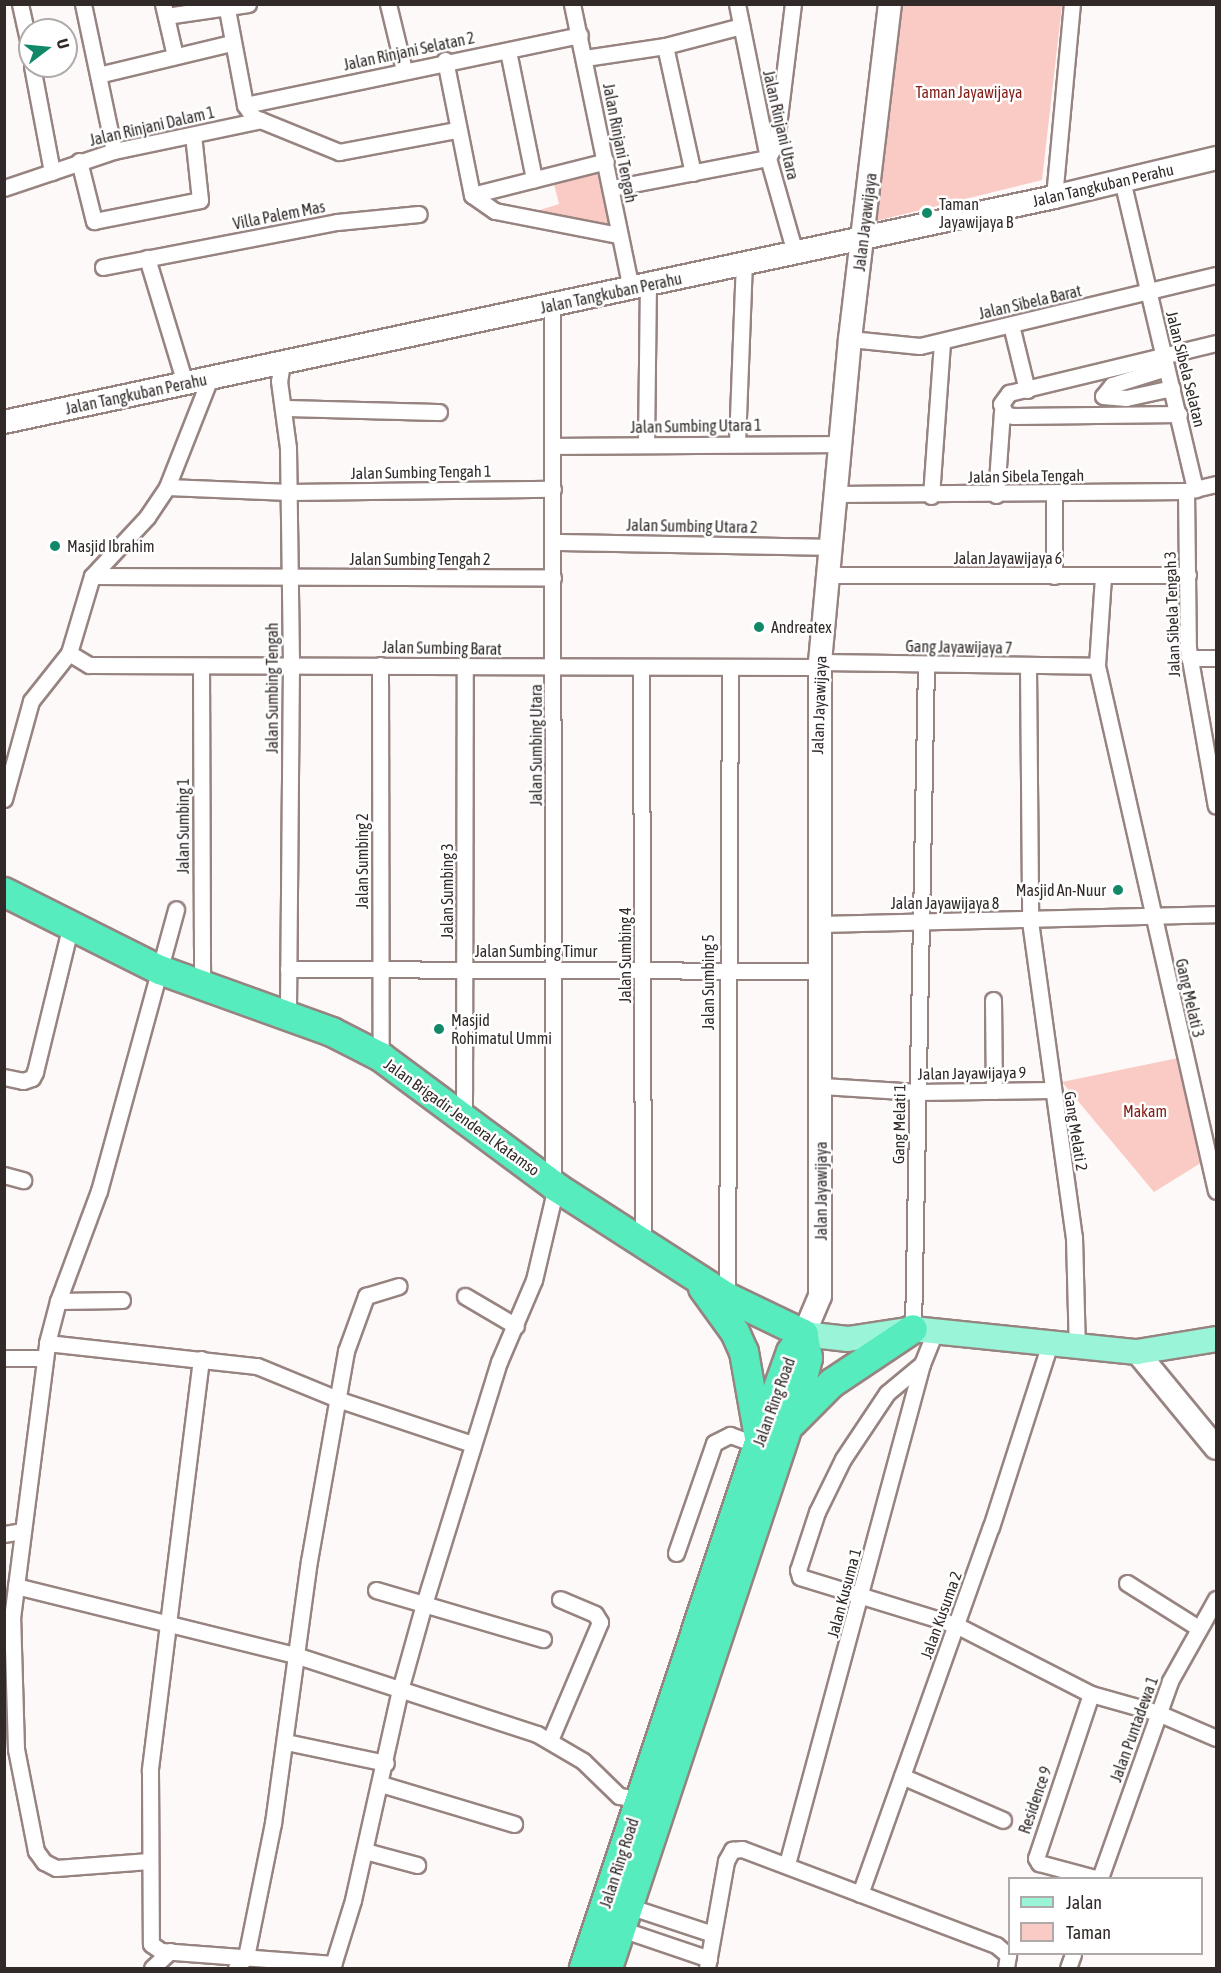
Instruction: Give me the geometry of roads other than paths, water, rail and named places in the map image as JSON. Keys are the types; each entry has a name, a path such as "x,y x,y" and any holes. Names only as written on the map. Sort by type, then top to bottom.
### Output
{"highway":[{"name":"Jalan Brigadir Jenderal Katamso","path":"4,892 70,928 160,970 288,1015 381,1057 464,1115 554,1186 727,1297 804,1334"},
{"path":"694,1277 735,1332 744,1352 758,1442"},
{"path":"788,1427 832,1383 924,1330"},
{"name":"Jalan Ring Road","path":"608,1968 788,1427 808,1358 804,1334"},
{"name":"Jalan Ring Road","path":"584,1968 758,1442 791,1352 804,1334"}],"main road":[{"name":"Jalan Jayawijaya","path":"804,1334 820,1296 822,1086 818,924 820,665 850,339 890,4"},
{"name":"Jalan Tangkuban Perahu","path":"4,422 1054,197 1216,158"},
{"path":"804,1334 848,1339 924,1330 1049,1346 1137,1352 1216,1339"},
{"path":"1137,1352 1216,1448"}],"street":[{"path":"83,4 114,152"},
{"path":"175,57 165,10 248,4"},
{"path":"388,4 404,70"},
{"name":"Jalan Rinjani Tengah","path":"573,4 612,188 619,235 639,286 646,445"},
{"name":"Jalan Rinjani Utara","path":"737,4 768,158 795,253"},
{"path":"612,188 768,158 776,142 793,4"},
{"path":"1054,197 1072,4"},
{"path":"226,7 231,43 245,105 248,112 261,120 339,152 456,130"},
{"path":"585,58 665,46 741,26"},
{"name":"Jalan Rinjani Selatan 2","path":"245,105 445,60 508,51 580,35"},
{"path":"98,75 231,43"},
{"path":"665,46 693,173"},
{"path":"508,51 534,179"},
{"path":"445,60 456,130 472,195 495,211 619,235"},
{"path":"34,78 52,172"},
{"name":"Jalan Rinjani Dalam 1","path":"4,188 79,161 261,120"},
{"path":"79,161 94,221 200,200 194,135"},
{"path":"472,195 606,161"},
{"name":"Jalan Sibela Selatan","path":"1122,180 1179,414 1191,490"},
{"name":"Villa Palem Mas","path":"103,267 337,222 419,214"},
{"path":"147,258 185,383"},
{"path":"737,443 744,264"},
{"name":"Jalan Sibela Barat","path":"850,339 899,346 942,341 1216,275"},
{"name":"Jalan Sumbing Utara","path":"333,1966 365,1851 386,1763 400,1690 424,1604 499,1362 534,1280 554,1186 556,969 552,305"},
{"path":"1011,325 1027,390"},
{"path":"931,496 942,341"},
{"path":"1172,388 1126,398 1103,396 1112,385 1165,361 1216,343"},
{"path":"996,495 1003,397 1165,361"},
{"name":"Jalan Sumbing Tengah","path":"282,363 279,381 285,408 289,492 288,576 291,664 288,1015"},
{"path":"4,799 31,701 69,653 92,576 147,517 167,487 210,378"},
{"path":"285,408 439,412"},
{"path":"1002,411 1014,416 1179,414"},
{"name":"Jalan Sumbing Utara 1","path":"553,446 840,444"},
{"name":"Jalan Sibela Tengah","path":"836,494 931,496 1054,494 1191,490 1216,484"},
{"name":"Jalan Sumbing Tengah 1","path":"167,487 289,492 553,489"},
{"name":"Jalan Sibela Tengah 3","path":"1191,490 1188,575 1190,658 1216,806"},
{"path":"1054,494 1054,576"},
{"name":"Jalan Sumbing Utara 2","path":"553,542 830,547"},
{"name":"Jalan Jayawijaya 6","path":"827,575 1103,577 1188,575"},
{"name":"Jalan Sumbing Tengah 2","path":"92,576 553,578"},
{"name":"Gang Melati 3","path":"1103,577 1097,666 1216,1191"},
{"name":"Jalan Sumbing Barat","path":"69,653 89,665 730,667 820,665"},
{"path":"1190,658 1216,658"},
{"name":"Gang Jayawijaya 7","path":"820,665 1097,666"},
{"name":"Gang Melati 1","path":"924,1330 918,1092 926,665"},
{"name":"Jalan Sumbing 1","path":"201,666 202,985"},
{"name":"Jalan Sumbing 2","path":"380,666 381,1057"},
{"name":"Jalan Sumbing 3","path":"464,1115 465,667"},
{"name":"Jalan Sumbing 4","path":"641,667 643,1242"},
{"name":"Jalan Sumbing 5","path":"727,1297 725,969 730,667"},
{"name":"Gang Melati 2","path":"1028,667 1030,921 1051,1090 1074,1237 1077,1348"},
{"path":"149,1861 56,1868 44,1862 36,1851 16,1749 8,1619 16,1586 45,1351 58,1301 99,1191 120,1103 176,909"},
{"name":"Jalan Jayawijaya 8","path":"818,924 1153,918 1216,914"},
{"path":"4,1077 23,1081 32,1078 35,1072 70,928"},
{"name":"Jalan Sumbing Timur","path":"288,969 643,968 819,971"},
{"path":"993,1000 994,1091"},
{"name":"Jalan Jayawijaya 9","path":"822,1086 918,1092 1051,1090"},
{"path":"4,1175 23,1180"},
{"path":"241,1963 286,1742 295,1655 340,1400 346,1351 362,1304 371,1292 399,1286"},
{"path":"465,1296 516,1326"},
{"path":"58,1301 122,1300"},
{"name":"Jalan Kusuma 1","path":"787,1864 862,1595 922,1364 924,1330"},
{"name":"Jalan Kusuma 2","path":"860,1894 956,1625 1049,1346"},
{"path":"4,1358 45,1351 201,1359 258,1366 340,1400 472,1444"},
{"path":"201,1359 150,1771 151,1944 161,1951 241,1963 333,1966"},
{"path":"922,1364 887,1393 843,1459 817,1512 798,1570 805,1580 862,1595 956,1625 1091,1694 1158,1713 1216,1738"},
{"path":"676,1553 714,1443 730,1435 758,1442"},
{"path":"4,1534 22,1531"},
{"path":"1127,1583 1197,1627"},
{"path":"16,1586 295,1655 550,1740 583,1761 619,1796 640,1799"},
{"path":"376,1590 543,1640"},
{"path":"550,1740 600,1622 595,1614 561,1599"},
{"name":"Jalan Puntadewa 1","path":"1100,1877 1158,1713 1197,1627 1216,1599"},
{"name":"Residence 9","path":"1091,1694 1036,1855 1039,1863 1091,1877"},
{"path":"286,1742 386,1763"},
{"path":"902,1776 1003,1820"},
{"path":"381,1784 514,1824"},
{"path":"625,1918 708,1964 730,1853 742,1849 787,1864 996,1945 1008,1955 1006,1968"},
{"path":"365,1851 417,1865"},
{"path":"625,1918 713,1934"},
{"path":"152,1968 170,1951"}],"place":[{"name":"Taman Jayawijaya B","path":"927,213"},
{"name":"Masjid Ibrahim","path":"55,546"},
{"name":"Andreatex","path":"759,627"},
{"name":"Masjid An-Nuur","path":"1118,890"},
{"name":"Masjid Rohimatul Ummi","path":"439,1029"}],"park label":[{"name":"Taman Jayawijaya","path":"969,92"},
{"name":"Makam","path":"1145,1111"}]}
